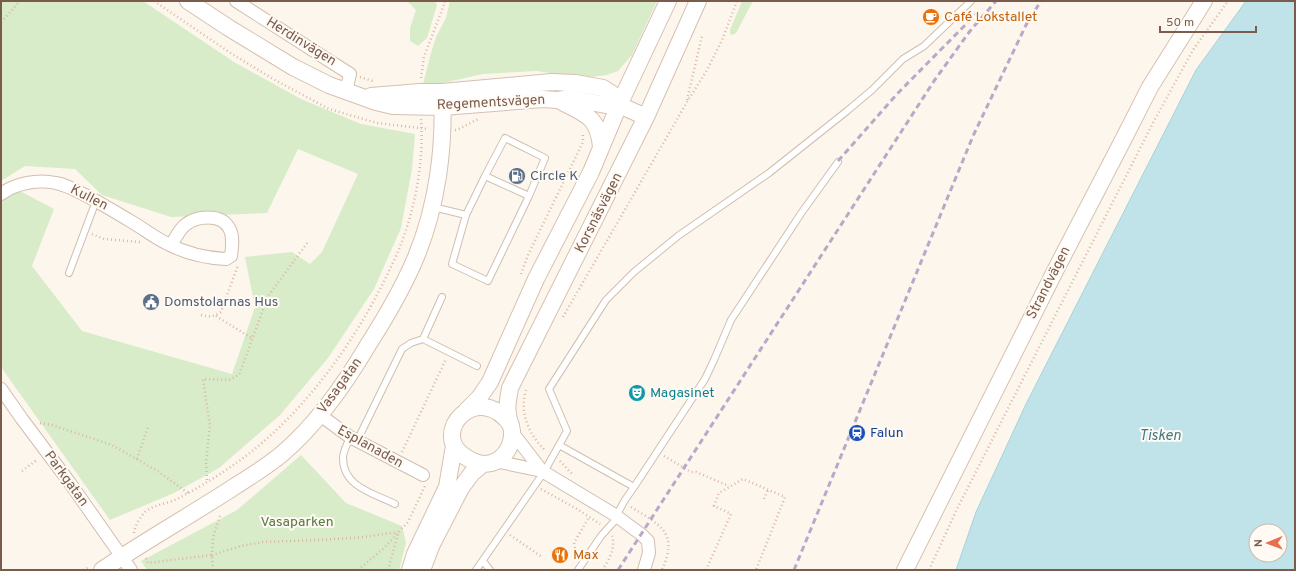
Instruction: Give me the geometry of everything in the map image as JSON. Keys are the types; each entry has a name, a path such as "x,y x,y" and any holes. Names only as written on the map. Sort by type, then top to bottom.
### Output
{"street":[{"name":"Regementsvägen","path":"188,1 293,67 329,85 363,96 376,102 393,106 551,82 575,83 603,88"},
{"name":"Herdinvägen","path":"236,1 350,74 346,91"},
{"name":"Korsnäsvägen","path":"465,411 479,398 490,382 536,279 591,172 619,105 668,1"},
{"name":"Korsnäsvägen","path":"511,429 508,412 510,388 646,117 698,1"},
{"name":"Strandvägen","path":"906,570 1051,278 1150,87 1204,1"},
{"path":"603,88 622,81 637,67"},
{"path":"603,88 615,96 619,105 646,117"},
{"name":"Regementsvägen","path":"442,99 557,100 568,98 611,106 619,105"},
{"name":"Vasagatan","path":"102,570 121,556 137,540 216,499 274,460 304,433 320,415 354,369 390,309 416,256 424,234 439,167 442,140 442,99"},
{"path":"557,100 588,115 596,125 601,147"},
{"name":"Kullen","path":"1,194 7,189 27,183 43,181 56,183 68,187 96,201 170,245 192,253 217,259 226,259 231,256 232,245"},
{"path":"170,245 184,226 193,220 211,218 227,225 230,230 232,245"},
{"name":"Parkgatan","path":"1,389 70,483 131,570"},
{"path":"543,471 489,462 474,462 461,455 454,446 452,438 454,425 465,411 478,407 495,410 505,417 511,429 543,471 617,516 648,541 649,553 644,570"},
{"name":"Esplanaden","path":"320,415 354,439 425,479"},
{"path":"422,570 432,544 460,488 472,474 489,462 504,455 509,449 511,429"},
{"path":"410,570 447,486 454,446"}],"lane":[{"path":"476,570 535,485 567,431 549,389 606,300 634,272 678,236 769,173 847,111 872,90 904,59 924,46 971,1"},
{"path":"505,138 546,158 529,196 488,281 452,264 466,215 505,138"},
{"path":"578,570 601,536 617,516 625,500 705,379 730,320 802,212 838,162"},
{"path":"485,176 529,196"},
{"path":"69,273 96,201"},
{"path":"431,206 466,215"},
{"path":"423,339 442,297"},
{"path":"395,504 354,485 345,472 343,457 402,350 411,343 423,339 477,366"},
{"path":"559,445 634,487"},
{"path":"483,561 490,570"}],"path":[{"path":"1,22 20,1"},
{"path":"421,83 424,57 445,2 443,1"},
{"path":"573,298 707,70 720,44 736,1"},
{"path":"929,570 957,509 1154,121 1193,50 1228,1"},
{"path":"687,102 702,36"},
{"path":"458,130 477,119 482,118"},
{"path":"399,532 350,538 263,542 241,546 212,555 148,563 134,531 139,520 151,508 177,499 188,493 242,459 270,436 302,404 334,363 359,326 380,290 401,244 413,204 421,160 422,128"},
{"path":"521,276 528,254 583,142 584,134 582,129"},
{"path":"85,231 104,239 141,242"},
{"path":"207,480 206,462 210,426 203,379 229,380 239,375 268,296 308,242"},
{"path":"201,315 208,317 216,316 221,312 240,262 232,245"},
{"path":"216,316 253,339"},
{"path":"397,462 449,353"},
{"path":"525,394 524,417 538,444 546,451"},
{"path":"36,422 52,425 112,444 159,472 188,493"},
{"path":"137,459 148,427"},
{"path":"658,452 691,472 696,472 730,486"},
{"path":"22,471 37,460"},
{"path":"358,570 384,548 408,522 425,479"},
{"path":"706,570 731,514 714,506 719,493 743,479 785,496 756,570"},
{"path":"535,485 603,526"},
{"path":"764,499 768,490"},
{"path":"213,570 213,537 220,516"},
{"path":"575,548 574,543 589,517"},
{"path":"652,520 661,526 668,540 668,551 662,570"},
{"path":"504,530 542,557"},
{"path":"388,570 399,532"}],"green space":[{"path":"1,1 143,1 234,62 301,99 361,124 415,134 412,169 401,228 374,289 328,358 280,415 219,468 174,493 110,520 3,370 1,362 1,200 18,190 54,209 32,266 82,331 232,374 255,307 245,257 292,252 310,264 322,252 358,174 298,149 267,213 171,217 102,195 75,169 25,166 1,181"},
{"path":"407,1 435,1 437,5 427,38 418,46 410,41 410,28 416,10"},
{"path":"450,1 657,1 632,55 618,71 607,75 584,78 537,71 483,74 424,87 423,84 431,53 436,37 446,18"},
{"path":"742,1 753,1 736,33 733,35 730,34 730,30"},
{"name":"Vasaparken","path":"301,455 346,503 402,526 406,543 399,570 147,570 141,561 237,510"}],"water":[{"name":"Tisken","path":"1246,1 1295,1 1295,570 956,570 976,512 1026,404 1196,70"}],"railway":[{"path":"618,570 934,81 970,31 996,1"},
{"path":"794,570 973,136 1027,23 1041,1"},
{"path":"838,161 897,94 982,8"}],"place":[{"name":"Café Lokstallet","path":"931,17"},
{"name":"Circle K","path":"517,176"},
{"name":"Domstolarnas Hus","path":"151,302"},
{"name":"Magasinet","path":"637,393"},
{"name":"Falun","path":"857,433"},
{"name":"Max","path":"560,555"}]}
